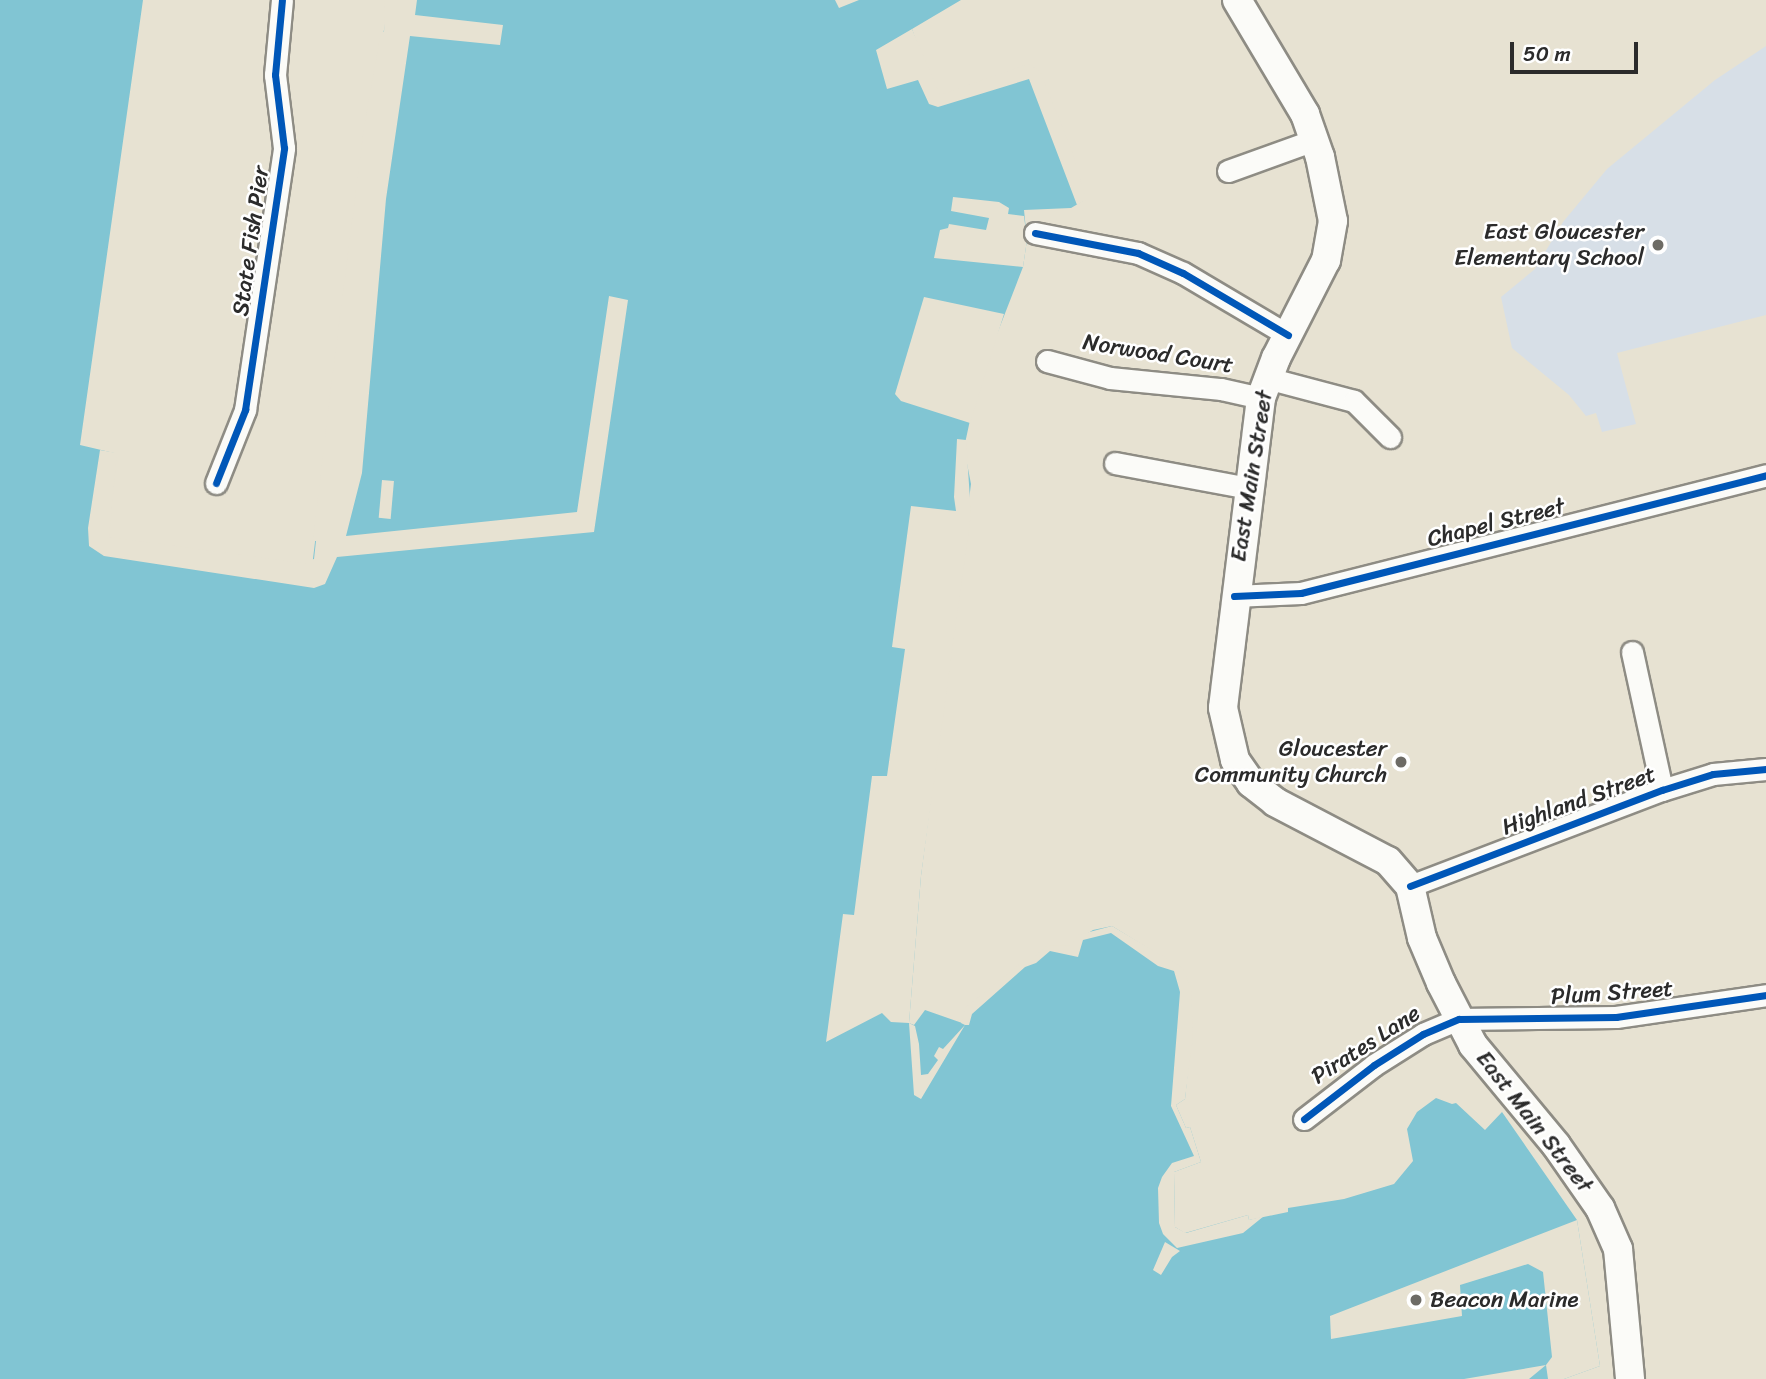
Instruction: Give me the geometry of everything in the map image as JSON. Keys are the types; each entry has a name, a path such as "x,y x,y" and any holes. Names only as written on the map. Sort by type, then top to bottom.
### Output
{"main road":[{"name":"East Main Street","path":"1237,0 1289,83 1305,114 1314,140 1333,221 1326,260 1264,388 1234,596 1223,708 1235,760 1251,783 1275,802 1388,861 1410,886 1422,938 1459,1019 1474,1045 1556,1145 1600,1208 1618,1249 1630,1379"}],"street":[{"name":"State Fish Pier","path":"216,483 245,410 284,148 275,75 282,0"},
{"path":"1228,171 1314,140"},
{"path":"1035,233 1138,253 1183,273 1288,335"},
{"name":"Norwood Court","path":"1047,361 1111,378 1221,389 1264,388 1354,401 1390,437"},
{"path":"1115,463 1248,488"},
{"name":"Chapel Street","path":"1234,596 1301,593 1766,475"},
{"path":"1632,652 1662,790"},
{"name":"Highland Street","path":"1410,886 1662,790 1713,774 1766,769"},
{"name":"Plum Street","path":"1459,1019 1616,1017 1766,995"},
{"name":"Pirates Lane","path":"1304,1119 1374,1065 1423,1034 1459,1019"}],"shaded area":[{"name":"East Gloucester Elementary School","path":"1766,46 1766,315 1617,353 1636,424 1602,432 1596,413 1586,416 1569,395 1512,348 1501,297 1535,269 1563,222 1607,169 1715,80"}],"water":[{"path":"0,0 143,0 80,445 114,453 105,539 312,567 358,184 389,0 835,0 839,8 859,0 961,0 912,29 937,99 1028,68 1083,201 1071,208 1024,210 1027,240 1023,267 978,383 964,448 971,484 921,876 909,1023 914,1025 925,1010 965,1024 969,1010 1049,948 1073,949 1080,938 1093,930 1112,926 1177,966 1189,1060 1185,1099 1176,1105 1186,1128 1190,1127 1201,1162 1174,1172 1175,1227 1185,1233 1248,1215 1249,1220 1288,1212 1288,1208 1344,1199 1394,1184 1413,1161 1407,1129 1417,1112 1436,1098 1456,1103 1485,1130 1502,1112 1577,1220 1600,1366 1564,1379 0,1379"}],"pier":[{"path":"385,0 417,0 415,15 503,25 500,45 410,36 386,199 362,473 346,536 577,512 609,296 628,300 594,532 337,557 325,584 314,588 104,556 89,546 88,528 100,450 117,453 109,537 309,564 310,560 314,559 316,541 313,541 364,127 381,32 384,32"},
{"path":"912,29 940,95 1028,64 1040,71 1073,154 1086,200 1077,205 1029,79 938,107 929,104 918,80 887,89 876,50"},
{"path":"953,197 999,202 1009,208 1008,214 1024,216 1027,240 1023,267 934,258 940,230 948,228 949,224 986,230 989,218 951,211"},
{"path":"924,297 1004,314 970,423 901,401 895,394"},
{"path":"957,439 966,440 971,514 921,876 909,1023 891,1022 882,1013 826,1042 843,914 854,915 872,776 887,776 905,649 892,647 911,506 956,511 954,497"},
{"path":"382,480 394,481 391,519 379,518"},
{"path":"1112,926 1183,968 1191,989 1193,1037 1185,1099 1176,1105 1186,1128 1190,1127 1201,1162 1174,1172 1175,1227 1186,1233 1248,1215 1249,1220 1264,1216 1243,1233 1177,1248 1163,1234 1159,1223 1158,1188 1162,1177 1172,1163 1194,1156 1171,1106 1180,992 1174,971 1158,966 1111,933 1083,940 1078,957 1050,951 1036,963 1025,967 972,1014 969,1025 961,1023 966,1007 1026,959 1034,957 1048,945 1071,946 1078,935"},
{"path":"909,1023 915,1026 921,1075 928,1074 938,1060 934,1056 939,1047 943,1049 965,1025 921,1099 914,1095"},
{"name":"Beacon Marine","path":"1577,1220 1600,1366 1564,1379 1548,1379 1546,1365 1552,1357 1543,1272 1528,1264 1460,1285 1462,1316 1331,1339 1330,1316"},
{"path":"1165,1242 1180,1251 1172,1257 1161,1275 1153,1270"},
{"path":"1546,1365 1529,1379 1464,1379"}],"cycle path":[{"path":"216,483 245,410 284,148 275,75 282,0"},
{"path":"1035,233 1138,253 1183,273 1288,335"},
{"path":"1234,596 1301,593 1766,475"},
{"path":"1410,886 1662,790 1713,774 1766,769"},
{"path":"1304,1119 1374,1065 1423,1034 1459,1019 1616,1017 1766,995"}],"place":[{"name":"East Gloucester Elementary School","path":"1658,245"},
{"name":"Gloucester Community Church","path":"1401,762"},
{"name":"Beacon Marine","path":"1416,1300"}]}
